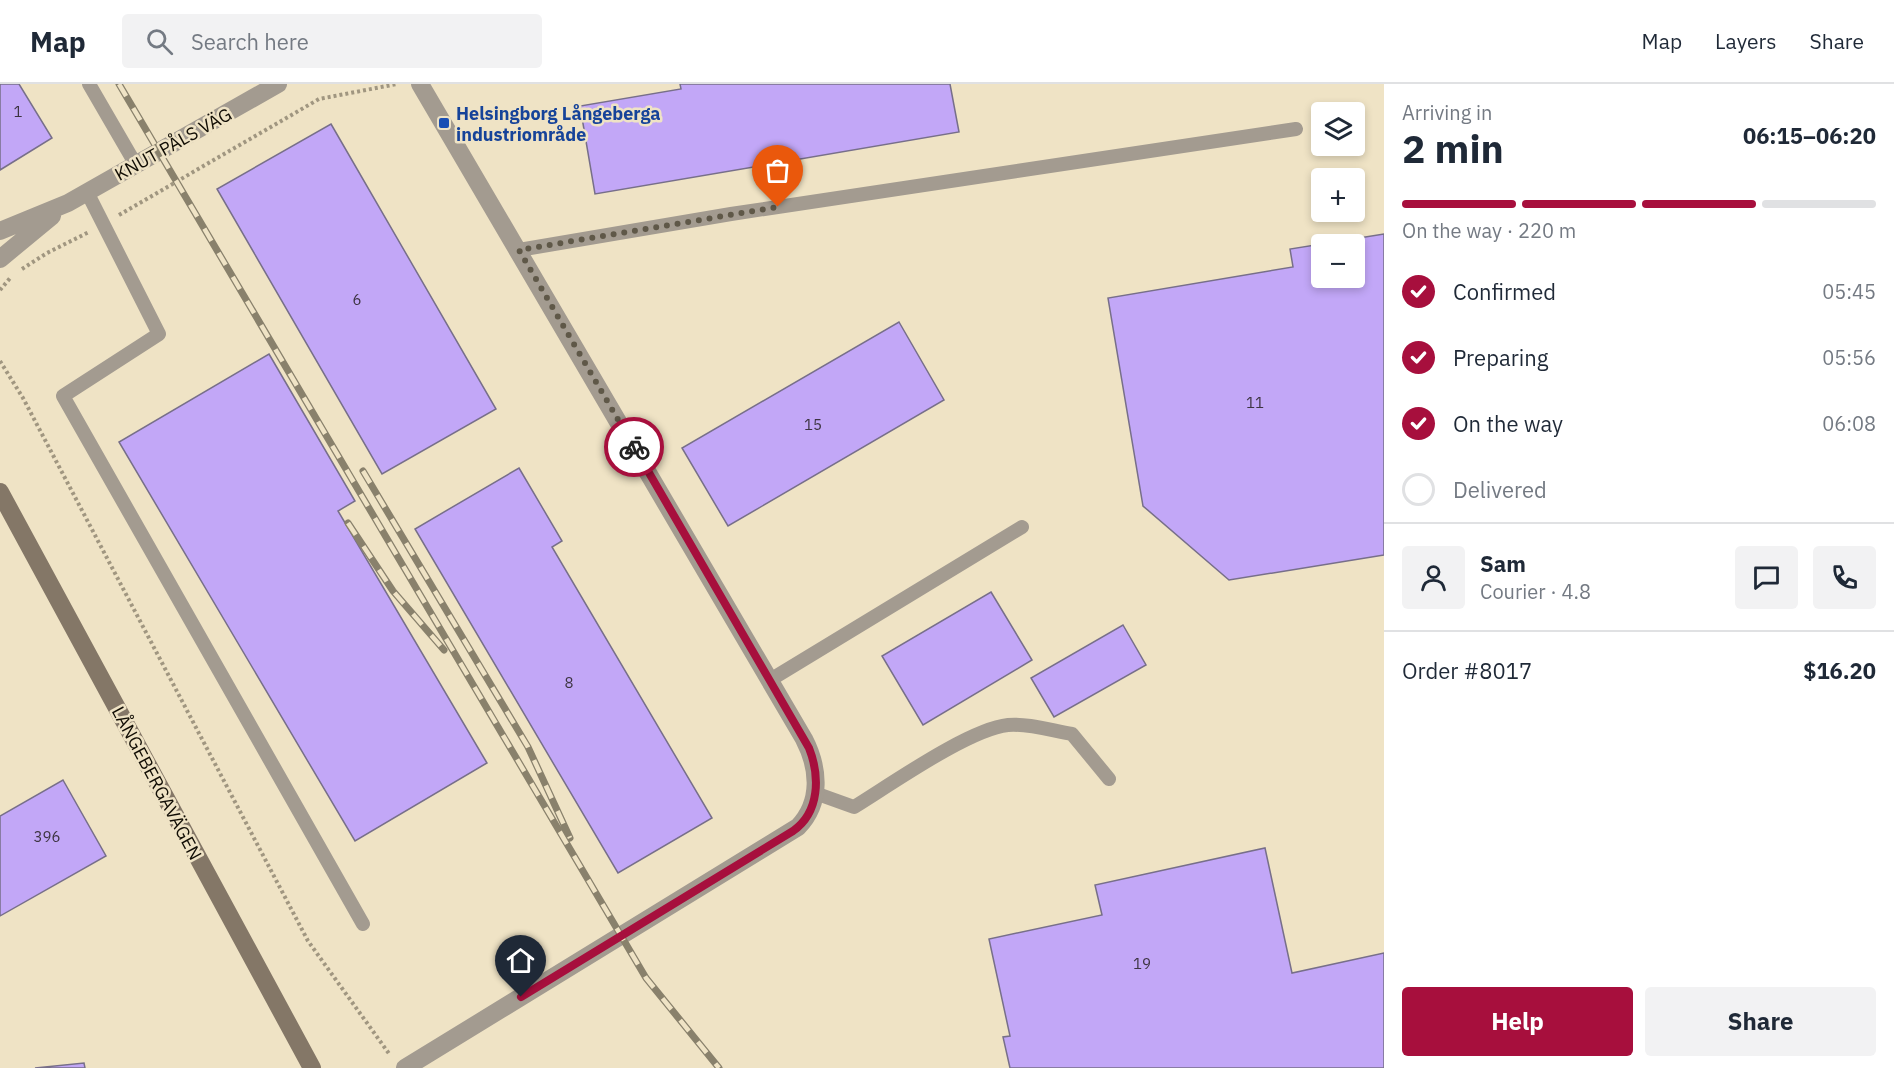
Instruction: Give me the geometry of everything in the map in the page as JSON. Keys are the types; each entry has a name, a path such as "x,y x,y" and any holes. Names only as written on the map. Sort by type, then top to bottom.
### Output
{"street":[{"name":"KNUT PÅLS VÄG","path":"0,231 68,203 278,84"},
{"path":"399,1063 793,831 806,819 815,792 816,770 809,748 770,680 420,84"},
{"name":"KNUT PÅLS VÄG","path":"0,259 68,203"},
{"name":"LÅNGEBERGAVÄGEN","path":"1,495 312,1068"}],"lane":[{"path":"89,84 136,165"},
{"path":"519,250 731,214 1296,129"},
{"path":"87,192 159,334 63,396 363,924"},
{"path":"770,680 1022,528"},
{"path":"815,792 854,807 932,759 984,732 1009,724 1072,734 1109,779"}],"path":[{"path":"0,290 11,277 47,253 103,224 319,99 398,84"},
{"path":"0,361 28,409 308,941 399,1063"}],"building":[{"path":"0,84 19,84 52,138 0,170"},
{"path":"680,84 950,84 959,132 595,194 580,106 681,89"},
{"path":"331,124 496,409 382,474 217,189"},
{"path":"1384,234 1384,555 1229,580 1143,506 1108,298 1293,267 1290,249 1311,246 1311,288 1365,288 1365,237"},
{"path":"899,322 944,400 728,526 682,448"},
{"path":"269,354 355,501 338,511 487,763 355,841 119,442"},
{"path":"519,468 562,541 552,547 712,818 618,873 415,529"},
{"path":"991,592 1032,660 923,725 882,656"},
{"path":"1123,625 1146,665 1054,717 1031,678"},
{"path":"63,780 106,856 0,916 0,816"},
{"path":"1265,848 1292,973 1384,953 1384,1068 1010,1068 1003,1037 1010,1036 989,939 1102,915 1095,885"},
{"path":"84,1063 85,1068 35,1068"}],"railway":[{"path":"119,84 646,978 719,1068"},
{"path":"363,471 528,747 570,838"},
{"path":"348,523 393,591 444,650"}],"way so far":[{"path":"634,447 519,250 778,207"}],"place":[{"name":"Helsingborg Långeberga industriområde","path":"444,123"}],"route":[{"path":"521,997 793,831 806,819 814,800 816,778 809,748 634,447"}]}
